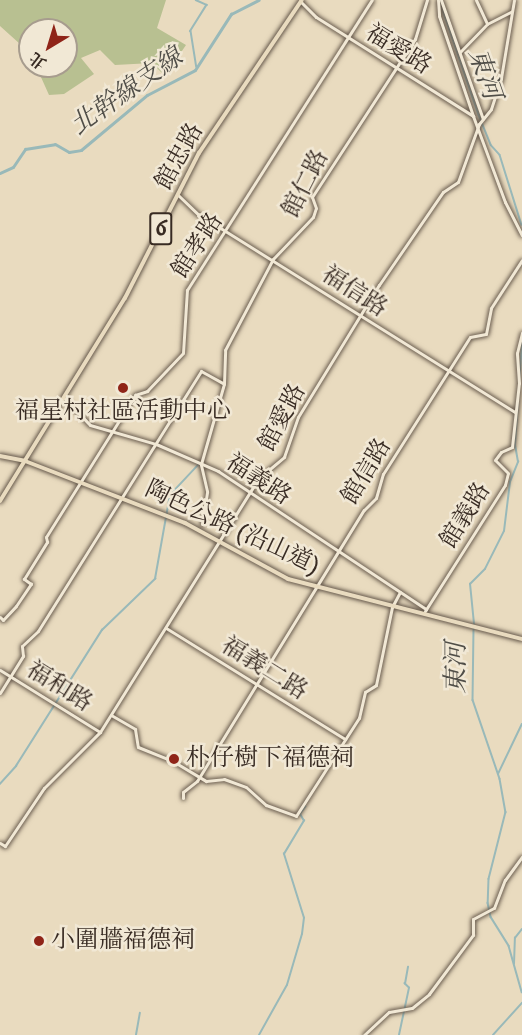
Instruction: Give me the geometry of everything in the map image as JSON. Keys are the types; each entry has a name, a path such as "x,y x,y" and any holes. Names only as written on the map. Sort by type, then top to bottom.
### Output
{"main road":[{"name":"館忠路","path":"25,461 125,298 199,153 301,1"},
{"name":"陶色公路 (沿山道)","path":"0,456 25,461 122,498 219,541 277,575 315,588 522,639"},
{"name":"6","path":"0,501 25,461"}],"street":[{"name":"館孝路","path":"0,617 3,620 31,584 24,579 80,482 135,395 147,391 183,353 187,290 227,231 372,0"},
{"name":"館仁路","path":"202,524 207,490 201,464 224,384 225,350 273,259 313,217 316,208 312,197 394,67 415,39 427,0"},
{"path":"440,0 483,119"},
{"path":"440,0 439,16 473,116"},
{"path":"476,0 487,24"},
{"name":"館愛路","path":"0,843 5,846 44,788 100,732 259,478 285,457 298,417 361,316 443,192 458,182 479,124 491,109 501,78 514,0"},
{"name":"福愛路","path":"301,1 349,38 473,116 479,124"},
{"path":"460,52 487,24 512,11"},
{"path":"479,124 505,202 522,234"},
{"name":"福信路","path":"178,195 227,231 515,412"},
{"name":"館信路","path":"183,798 183,792 197,776 364,510 376,498 383,474 470,337 486,334 491,308 522,260"},
{"name":"館義路","path":"423,615 505,485 508,473 495,460 501,452 512,447 517,353 522,333"},
{"path":"0,693 23,657 22,645 38,631 201,371 224,384"},
{"name":"福義路","path":"64,398 90,424 111,433 156,444 218,471 249,495 426,609"},
{"path":"111,715 135,729 138,747 206,781 224,779 244,786 266,805 296,816 359,718 365,692 376,685 392,607 400,592"},
{"name":"福義二路","path":"166,628 345,739"},
{"name":"福和路","path":"0,670 100,732"},
{"path":"364,1035 388,1012 405,1009 429,994 473,935 474,919 490,910 505,880 522,857"}],"green space":[{"path":"0,0 166,0 157,28 186,45 165,76 152,63 115,65 100,50 81,58 94,74 64,94 49,95 41,78 78,78 78,18 18,18 18,42 0,26"}],"waterway":[{"path":"196,0 207,5 191,31 197,67"},
{"name":"北幹線支線","path":"0,173 13,167 25,149 55,144 69,152 81,150 147,95 195,70 231,14 259,0"},
{"name":"東河","path":"440,1 479,115 491,145 500,155 522,225"},
{"name":"東河","path":"474,624 470,584 485,569 504,531 510,482 518,462 515,445 522,343"},
{"path":"0,784 16,766 102,630 155,579 170,495 198,465"},
{"name":"東河","path":"474,629 473,700 500,779 506,812 489,879 488,903 491,917 509,946 522,992"},
{"path":"498,774 522,724"},
{"path":"259,1035 287,985 302,934 304,918 284,854 304,821 300,814 305,807"},
{"path":"514,964 515,938 522,929"},
{"path":"399,1035 409,988 405,984 408,967"},
{"name":"東河","path":"493,1035 522,1003"},
{"path":"136,1035 140,1013"}],"place":[{"name":"福星村社區活動中心","path":"123,388"},
{"name":"朴仔樹下福德祠","path":"174,759"},
{"name":"小圍牆福德祠","path":"39,941"}]}
